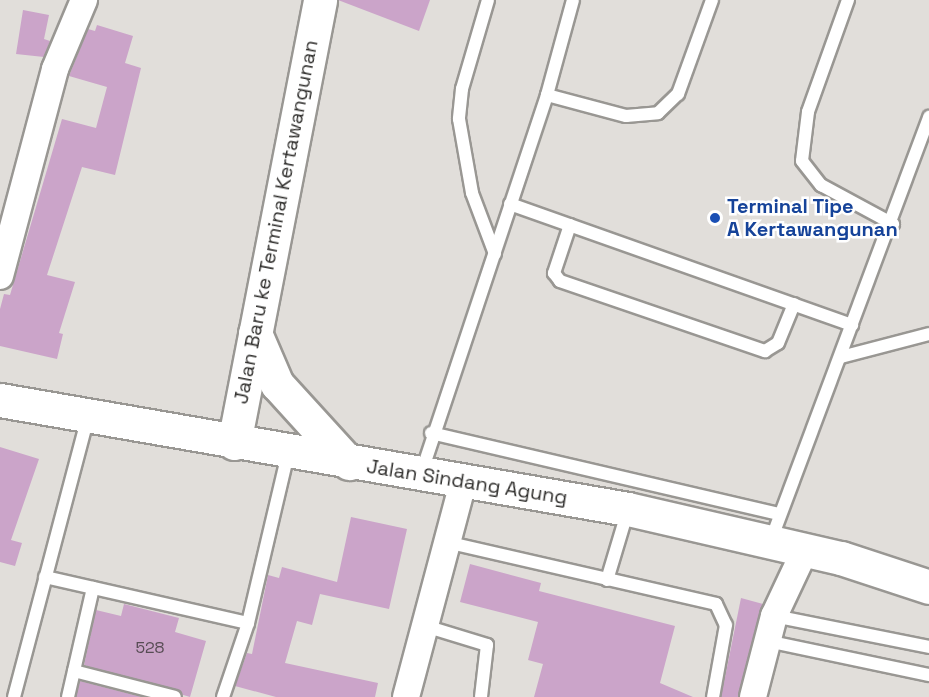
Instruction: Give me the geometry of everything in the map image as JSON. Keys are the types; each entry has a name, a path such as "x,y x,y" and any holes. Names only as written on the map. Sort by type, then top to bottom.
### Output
{"main road":[{"name":"Jalan Baru ke Terminal Kertawangunan","path":"234,443 320,0"},
{"path":"255,333 277,384 349,463"},
{"name":"Jalan Sindang Agung","path":"0,400 288,454 422,472 628,509 774,527 805,550 927,581"}],"street":[{"path":"0,276 55,69 84,0"},
{"path":"406,697 464,479"},
{"path":"753,697 774,616 805,550"}],"lane":[{"path":"488,0 462,89 459,119 466,171 495,254"},
{"path":"422,472 431,433 495,254 547,95 573,0"},
{"path":"547,95 626,116 658,113 678,94 712,0"},
{"path":"848,0 808,112 802,160 821,185 894,224"},
{"path":"431,433 774,527 852,325 894,224 929,117"},
{"path":"510,204 852,325"},
{"path":"570,225 554,273 560,281 765,351 778,343 794,304"},
{"path":"841,357 929,334"},
{"path":"14,697 88,416"},
{"path":"223,697 248,623 288,454"},
{"path":"606,580 628,509"},
{"path":"446,542 723,608 726,625 713,697"},
{"path":"45,577 248,623"},
{"path":"68,697 93,588"},
{"path":"774,616 929,647"},
{"path":"424,626 488,645 481,697"},
{"path":"766,641 929,675"},
{"path":"74,671 175,697"}],"building":[{"path":"338,0 430,0 419,31"},
{"path":"23,10 49,15 44,39 50,41 44,57 16,54"},
{"path":"97,25 133,36 125,63 141,68 115,175 82,167 47,275 75,282 59,333 63,334 57,359 0,346 0,309 4,294 10,295 62,119 96,128 107,87 69,76 88,29 95,31"},
{"path":"0,447 39,459 11,540 22,543 15,566 0,562"},
{"path":"351,517 407,529 389,609 320,594 312,625 297,621 285,663 378,683 375,697 276,697 235,686 247,653 252,654 268,575 279,578 282,567 337,582"},
{"path":"470,564 541,583 539,591 675,626 660,683 693,697 534,697 543,664 528,660 538,622 460,602"},
{"path":"741,598 763,604 738,697 721,697"},
{"path":"124,604 179,618 175,632 206,641 190,697 84,665 96,610 121,616"},
{"path":"80,681 142,697 76,697"}],"place":[{"name":"Terminal Tipe A Kertawangunan","path":"715,218"}]}
